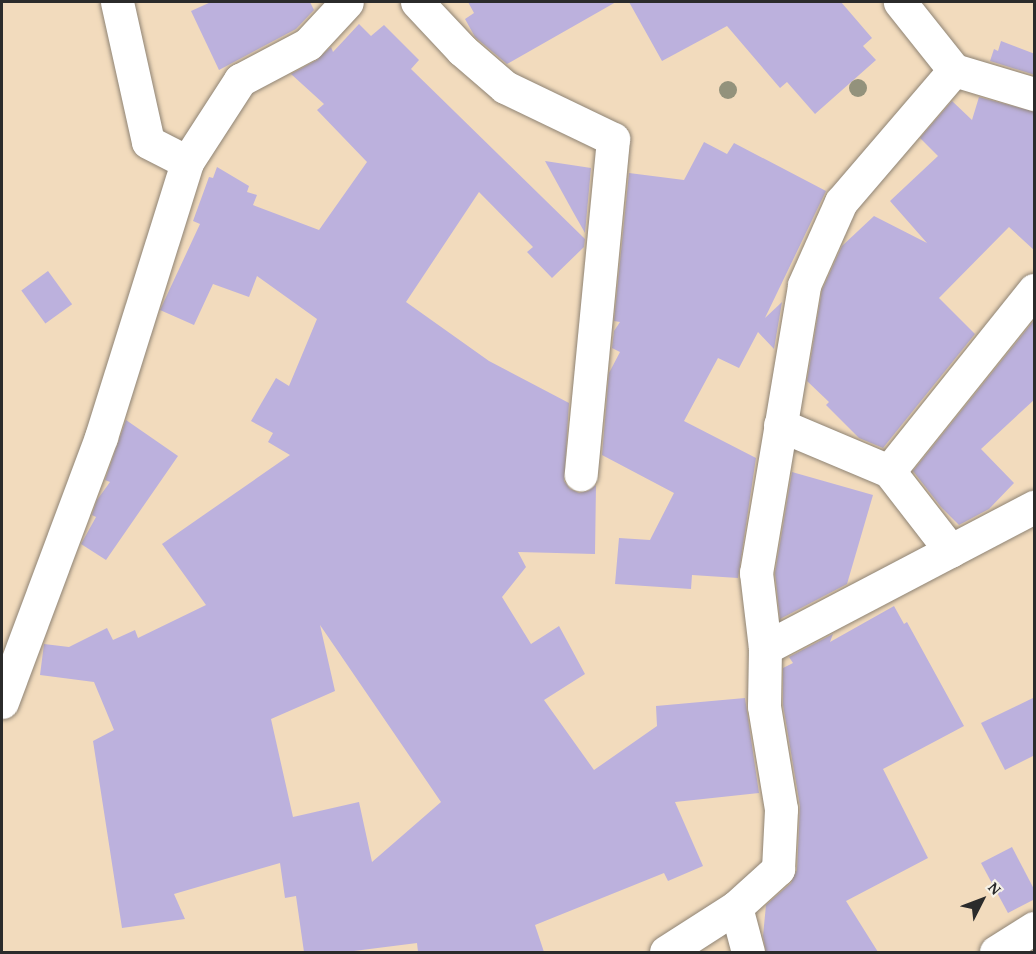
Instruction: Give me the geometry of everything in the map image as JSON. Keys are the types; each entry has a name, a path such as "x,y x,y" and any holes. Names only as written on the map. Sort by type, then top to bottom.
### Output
{"street":[{"path":"117,2 148,142 186,162"},
{"path":"2,702 101,437 186,162 240,80 308,44 347,2"},
{"path":"417,2 462,50 505,87 613,140 581,474"},
{"path":"900,2 954,70 1035,94"},
{"path":"666,952 736,907 778,869 781,810 764,706 765,648 756,573 804,285 841,202 954,70"},
{"path":"889,471 1035,290"},
{"path":"780,425 889,471 951,550"},
{"path":"765,648 1035,507"},
{"path":"736,907 748,952"},
{"path":"996,952 1035,928"}],"building":[{"path":"211,2 310,2 314,10 296,29 219,70 191,11"},
{"path":"468,2 616,2 507,64 475,37 465,19 474,13"},
{"path":"629,2 841,2 872,38 863,46 876,60 815,114 787,82 780,88 727,26 662,61"},
{"path":"359,24 371,36 384,25 419,60 411,69 585,239 584,247 552,278 527,252 533,247 479,192 406,302 489,361 569,403 564,481 570,489 579,493 588,491 596,485 595,554 518,552 526,567 502,597 531,644 559,626 585,674 544,700 594,770 657,726 656,706 745,698 759,793 675,802 703,866 668,881 664,873 535,925 544,952 418,952 417,943 346,952 304,952 296,896 285,898 280,863 174,894 185,919 122,928 93,741 114,730 94,682 40,675 44,644 69,647 107,628 113,640 135,630 138,638 206,605 162,544 290,455 268,442 273,433 251,421 276,378 289,386 317,319 257,276 249,297 213,284 194,325 160,310 200,224 193,221 209,177 213,178 217,167 249,186 247,192 257,195 253,205 319,230 367,162 317,110 324,104 291,74 317,60 331,47 333,52","holes":["320,625 441,802 372,862 359,802 293,817 271,719 335,691"]},
{"path":"1001,41 1035,54 1035,75 990,61 994,49 998,51"},
{"path":"979,97 1035,112 1035,251 1009,227 939,298 975,334 883,448 859,438 826,405 829,402 807,381 822,290 842,246 874,216 927,243 890,201 938,156 920,138 952,101 972,120"},
{"path":"704,142 727,154 734,143 826,191 765,318 782,302 774,349 758,332 739,368 718,358 684,421 756,458 738,578 692,575 691,589 615,584 619,538 650,540 674,493 602,455 609,373 620,352 612,348 614,331 620,322 614,321 629,173 684,180"},
{"path":"545,161 591,168 585,233 572,210"},
{"path":"48,271 72,304 45,324 21,290"},
{"path":"1035,319 1035,399 981,449 1014,483 989,509 959,525 941,507 913,471"},
{"path":"126,420 178,456 106,560 81,544 96,517 92,515 97,500 110,482 105,480"},
{"path":"792,472 873,495 847,584 780,619 775,573"},
{"path":"894,606 904,624 907,622 964,726 883,769 928,858 846,901 878,952 766,952 763,936 766,905 791,883 797,870 800,806 783,705 783,668 793,663 789,657 833,634 830,642"},
{"path":"1035,697 1035,755 1005,770 981,723"},
{"path":"1012,847 1035,891 1035,899 1008,913 981,863"}]}
